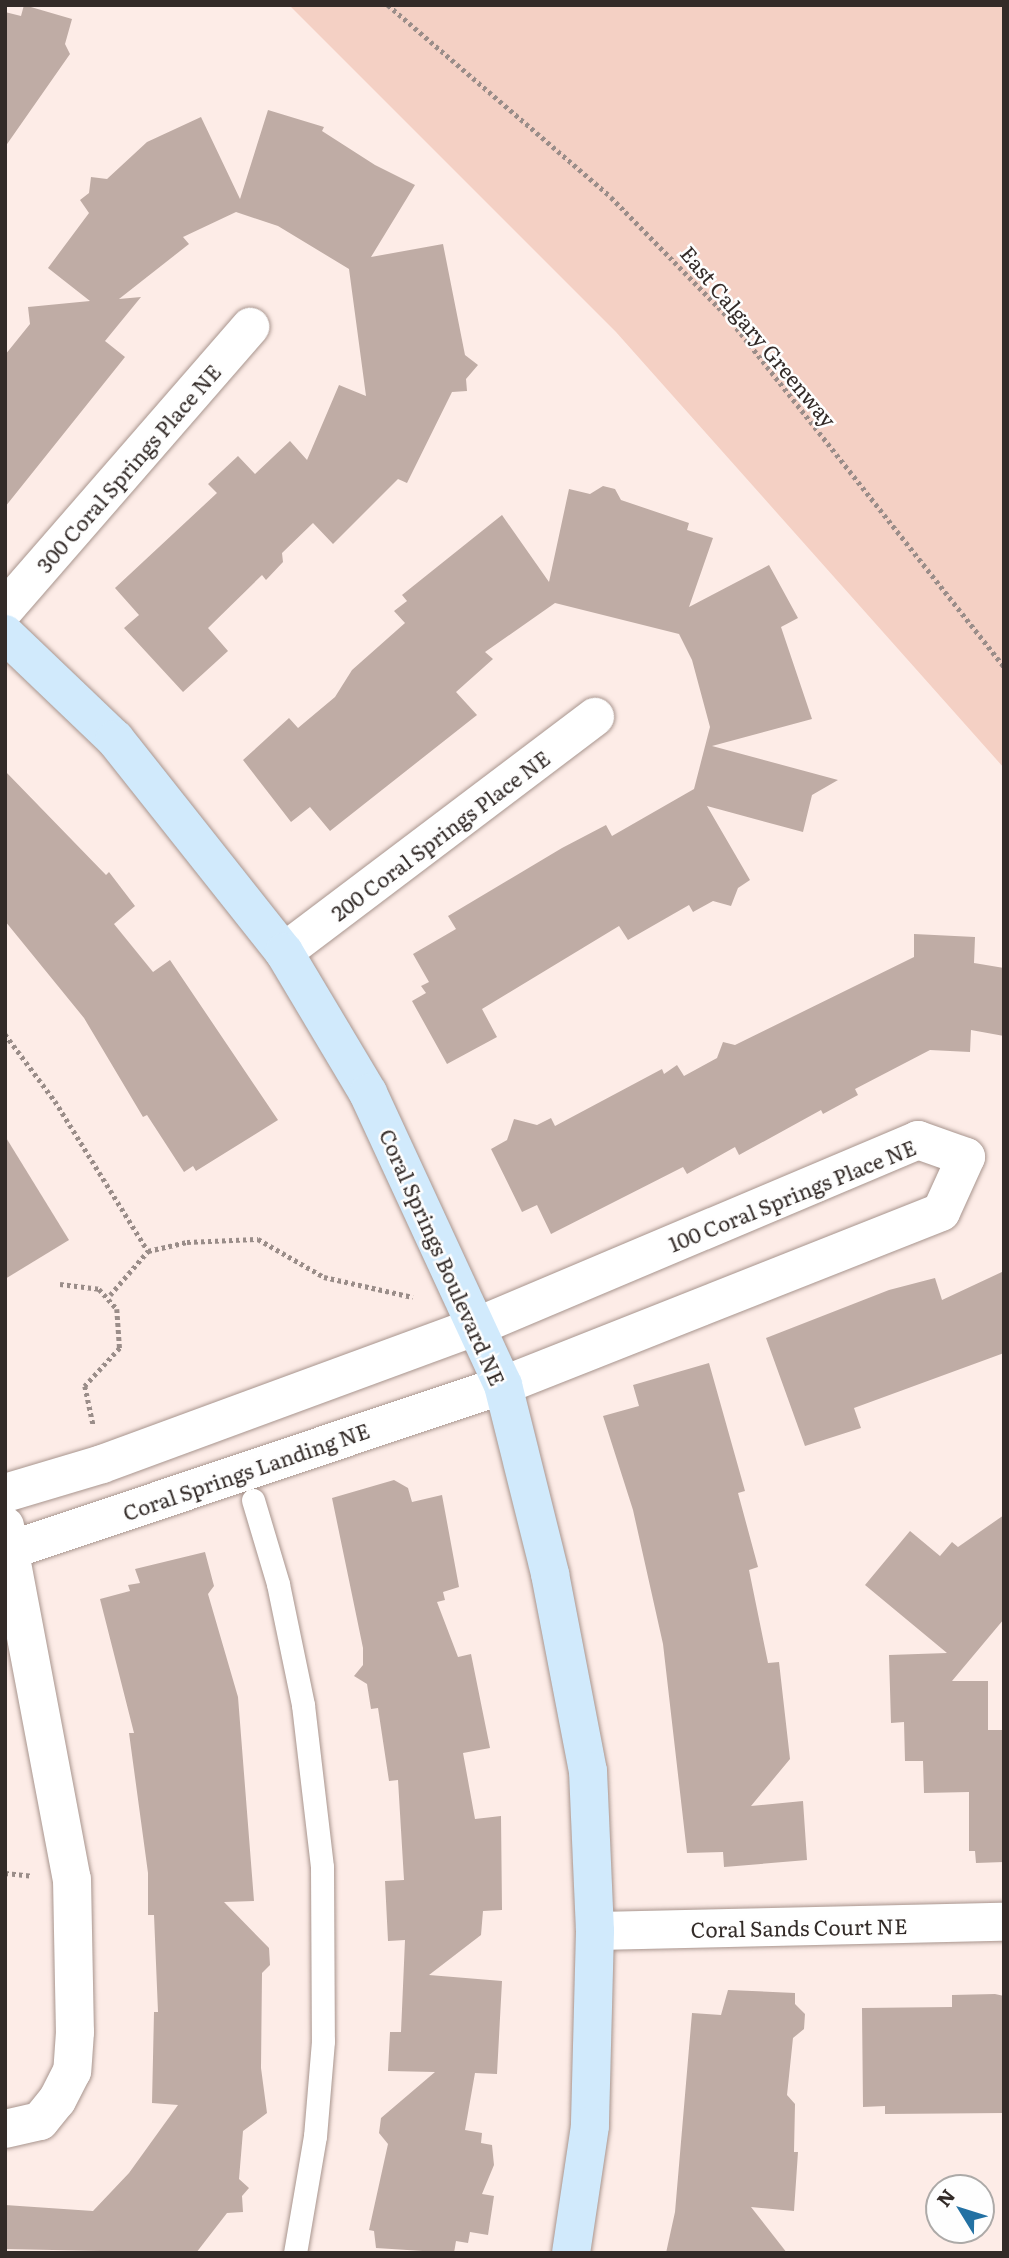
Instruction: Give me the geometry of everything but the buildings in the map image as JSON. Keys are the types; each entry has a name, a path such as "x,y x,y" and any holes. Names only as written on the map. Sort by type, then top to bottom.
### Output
{"street":[{"name":"300 Coral Springs Place NE","path":"5,609 250,327"},
{"name":"Coral Springs Boulevard NE","path":"5,634 115,739 284,953 368,1093 503,1385 550,1573 588,1771 595,1931 590,2126 570,2253"},
{"name":"200 Coral Springs Place NE","path":"284,953 595,718"},
{"name":"100 Coral Springs Place NE","path":"478,1326 918,1140 966,1157 941,1212 503,1385"},
{"path":"5,1493 102,1464 478,1326"},
{"name":"Coral Springs Landing NE","path":"8,1538 503,1385"},
{"path":"5,2129 40,2121 57,2100 72,2071 75,2032 72,1879 8,1538"},
{"name":"Coral Sands Court NE","path":"595,1931 1004,1922"}],"lane":[{"path":"253,1500 298,1679 322,1867 323,2041 315,2136 295,2253"}],"path":[{"name":"East Calgary Greenway","path":"388,5 611,197 727,317 1004,667"},
{"path":"5,1034 55,1101 148,1251"},
{"path":"110,1295 148,1251 187,1242 258,1239 324,1277 413,1297"},
{"path":"60,1284 84,1285 110,1295 117,1309 120,1348 85,1385 95,1432"},
{"path":"5,1873 41,1877"}],"shaded area":[{"path":"289,5 1004,5 1004,768 616,332"}]}
